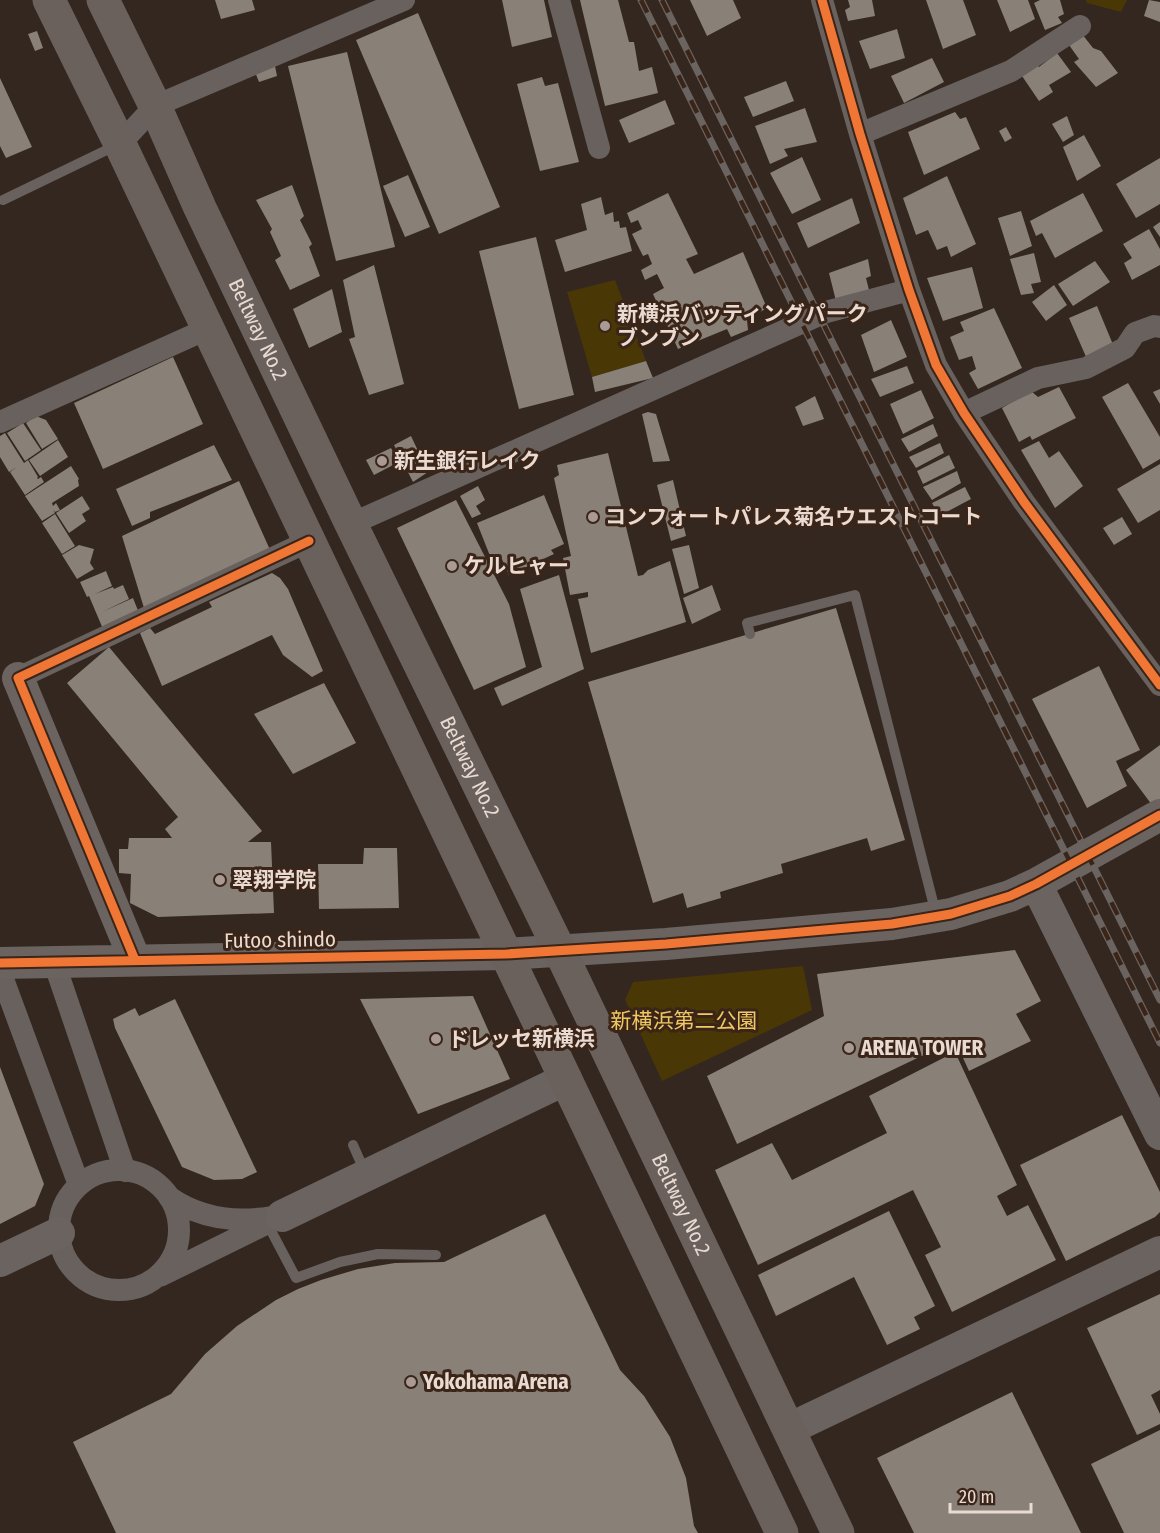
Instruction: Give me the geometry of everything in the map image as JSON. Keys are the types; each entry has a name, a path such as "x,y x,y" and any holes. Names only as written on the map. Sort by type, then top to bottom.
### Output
{"main road":[{"path":"49,0 120,144 782,1533"},
{"name":"Beltway No.2","path":"103,0 351,524 560,951 838,1533"}],"street":[{"path":"120,144 155,106 404,0"},
{"path":"559,0 599,148"},
{"path":"822,0 860,134 909,290 936,365 964,413 1024,502 1160,685"},
{"path":"860,134 1011,70 1080,26"},
{"path":"351,524 826,312 909,290"},
{"path":"964,413 1038,378 1086,368 1125,348 1134,333 1154,326 1160,327"},
{"path":"0,422 207,328"},
{"path":"135,960 18,678 309,542"},
{"name":"Futoo shindo","path":"0,963 506,954 802,933 937,917 1010,896 1160,815"},
{"path":"1036,884 1160,1134"},
{"path":"54,962 124,1171"},
{"path":"0,971 79,1185"},
{"path":"271,1219 238,1219 202,1214 184,1208 150,1179 124,1171 100,1173 79,1185 67,1199 58,1233 63,1253 73,1270 87,1282 104,1289 122,1290 140,1287 271,1219 566,1079"},
{"path":"156,1278 168,1265 176,1249 179,1231 176,1213 169,1197"},
{"path":"0,1261 58,1233"},
{"path":"789,1429 1160,1252"}],"lane":[{"path":"3,200 120,144"},
{"path":"750,634 747,623 855,595 937,917"},
{"path":"353,1145 366,1175"},
{"path":"271,1219 296,1278 340,1262 378,1254 436,1255"}],"green space":[{"path":"1086,0 1127,0 1121,12 1087,3"},
{"name":"新横浜バッティングパーク ブンブン","path":"615,280 646,361 592,377 567,292"},
{"name":"新横浜第二公園","path":"803,966 812,1010 662,1081 625,1000 633,982"}],"building":[{"path":"215,0 252,0 255,10 221,19"},
{"path":"502,0 544,0 552,37 512,47"},
{"path":"580,0 618,0 629,42 634,42 639,71 652,67 658,93 605,106"},
{"path":"690,0 733,0 741,18 707,36"},
{"path":"848,0 872,0 875,16 848,21 845,10 850,7"},
{"path":"926,0 963,0 976,35 943,49"},
{"path":"997,0 1028,0 1035,19 1010,32"},
{"path":"1040,0 1060,0 1064,14 1058,17 1062,23 1045,30 1034,3"},
{"path":"1149,0 1160,2 1160,22 1144,16"},
{"path":"418,13 500,207 439,234 356,40"},
{"path":"897,29 905,58 870,69 859,41"},
{"path":"37,31 43,48 35,51 28,34"},
{"path":"1082,34 1093,48 1101,51 1118,73 1096,87 1074,62 1079,59 1069,45"},
{"path":"347,52 395,247 336,261 288,66"},
{"path":"1057,53 1071,72 1049,85 1053,92 1039,101 1020,73 1034,61 1039,67"},
{"path":"932,58 944,82 904,103 891,76"},
{"path":"275,66 277,76 259,82 255,72"},
{"path":"542,77 545,86 558,83 579,162 540,171 517,84"},
{"path":"0,78 32,147 6,158 0,146"},
{"path":"786,81 794,101 753,117 744,97"},
{"path":"665,100 675,124 629,143 619,120"},
{"path":"805,108 817,142 784,149 788,156 770,164 755,126"},
{"path":"955,112 960,119 966,117 980,149 924,175 908,132"},
{"path":"1067,116 1074,135 1063,142 1052,124"},
{"path":"1006,127 1012,138 1005,142 999,131"},
{"path":"1084,135 1101,166 1077,181 1063,147"},
{"path":"802,157 821,200 792,214 770,173"},
{"path":"1160,158 1160,204 1136,218 1116,184"},
{"path":"408,175 430,227 405,237 383,186"},
{"path":"947,176 976,244 951,257 947,246 937,250 928,230 916,235 903,198"},
{"path":"292,185 304,216 300,220 312,244 309,247 320,276 290,290 275,260 281,256 270,232 272,229 256,200"},
{"path":"668,193 698,254 686,259 694,274 743,252 767,308 747,320 748,330 731,337 727,329 678,349 653,294 664,288 657,274 645,280 641,270 652,264 648,254 643,256 632,234 642,229 638,220 631,223 627,213"},
{"path":"1083,193 1103,231 1055,258 1042,233 1036,236 1030,221"},
{"path":"601,197 605,215 613,212 614,222 619,221 620,228 626,227 632,251 565,272 555,240 587,230 581,204"},
{"path":"852,198 860,223 808,248 797,223"},
{"path":"1021,211 1032,246 1010,256 998,218"},
{"path":"1160,222 1160,237 1153,227"},
{"path":"1149,229 1160,249 1160,265 1132,280 1124,263 1132,258 1123,244"},
{"path":"536,237 574,395 519,409 479,251"},
{"path":"1034,253 1041,282 1031,284 1034,293 1021,295 1010,259"},
{"path":"868,259 871,276 866,278 869,290 836,301 829,273"},
{"path":"1095,261 1110,282 1073,306 1058,284"},
{"path":"374,265 404,384 369,395 349,339 355,337 343,280"},
{"path":"972,267 983,308 943,321 927,278"},
{"path":"1054,285 1067,305 1046,321 1032,302"},
{"path":"332,289 342,332 309,348 293,309"},
{"path":"1097,306 1114,347 1087,359 1069,318"},
{"path":"994,308 1022,368 978,389 969,373 976,369 972,356 959,360 950,337 964,331 960,322"},
{"path":"891,320 907,357 874,372 861,335"},
{"path":"173,357 203,424 103,469 74,403"},
{"path":"646,361 653,378 595,392 592,377"},
{"path":"907,366 914,383 880,397 871,379"},
{"path":"1128,383 1160,437 1160,459 1143,469 1102,397"},
{"path":"1059,387 1076,418 1032,440 1030,436 1019,442 1002,408 1031,391 1038,397"},
{"path":"1160,389 1160,404 1153,392"},
{"path":"921,390 934,418 903,434 890,404"},
{"path":"815,396 824,419 803,426 795,407"},
{"path":"648,412 656,414 670,461 653,462 642,414"},
{"path":"36,416 46,420 58,439 42,449 26,423"},
{"path":"23,423 41,450 25,461 7,433"},
{"path":"933,424 938,436 909,452 901,439"},
{"path":"5,433 24,463 28,460 37,478 41,477 44,482 25,495 10,472 17,467 9,472 0,457 0,436"},
{"path":"411,436 428,472 413,482 394,445"},
{"path":"58,440 68,457 40,476 29,460"},
{"path":"1039,441 1049,458 1059,451 1083,486 1055,508 1021,450"},
{"path":"940,443 944,453 916,468 909,457"},
{"path":"214,445 232,480 150,512 150,518 132,526 116,489"},
{"name":"新生銀行レイク","path":"391,448 399,462 374,475 366,460"},
{"name":"コンフォートパレス菊名ウエストコート","path":"608,453 638,576 670,561 686,622 591,653 578,599 588,597 588,592 570,595 563,558 571,556 554,478 559,475 557,465"},
{"path":"949,455 955,468 923,484 917,471"},
{"path":"1160,464 1160,510 1138,523 1117,489"},
{"path":"71,466 79,479 79,486 52,503 53,506 56,503 60,510 55,512 53,510 55,513 42,521 25,496"},
{"path":"957,471 961,483 932,500 923,487"},
{"path":"673,480 686,536 671,541 657,485"},
{"path":"239,481 271,552 144,608 122,536"},
{"path":"478,486 485,500 476,506 481,514 472,518 460,496"},
{"path":"965,487 971,499 939,516 932,503"},
{"path":"544,495 564,544 551,550 554,554 509,575 501,557 492,561 477,523"},
{"path":"82,496 90,509 82,514 86,521 69,533 56,513"},
{"name":"ケルヒャー","path":"456,500 509,604 526,667 474,690 397,528"},
{"path":"55,514 75,546 62,554 42,523"},
{"path":"1122,517 1132,534 1114,545 1103,528"},
{"path":"79,545 94,549 90,563 94,569 77,579 62,555"},
{"path":"689,545 699,588 684,594 672,549"},
{"path":"106,571 112,586 95,594 123,585 129,599 102,612 133,598 139,613 103,629 89,596 87,597 80,582"},
{"path":"272,573 280,578 288,589 323,671 312,677 283,655 272,635 162,686 140,633 150,628 155,634 212,607 209,602"},
{"path":"559,575 584,669 502,706 494,688 542,667 520,589"},
{"path":"712,585 721,610 692,624 683,598"},
{"path":"836,608 905,840 871,851 867,838 781,864 783,873 720,892 721,898 687,908 683,893 653,903 588,682"},
{"path":"109,647 262,831 248,842 271,842 274,913 158,917 130,903 131,874 119,873 119,849 128,849 129,838 172,838 165,829 178,817 67,683"},
{"path":"1099,666 1140,750 1116,761 1127,786 1087,808 1032,699"},
{"path":"324,683 356,743 293,774 254,714"},
{"path":"1160,745 1160,799 1152,805 1126,770"},
{"path":"364,848 397,848 399,908 319,909 318,864 363,864"},
{"name":"ARENA TOWER","path":"1015,950 1041,1001 1016,1014 1031,1041 969,1071 958,1047 952,1050 949,1043 737,1144 707,1076 824,1016 817,974"},
{"name":"ドレッセ新横浜","path":"473,996 510,1079 418,1114 360,999"},
{"path":"175,999 257,1172 242,1179 214,1180 182,1167 115,1028 113,1019 135,1008 139,1016"},
{"path":"955,1052 1017,1185 997,1196 1007,1216 1028,1205 1056,1260 952,1312 925,1255 941,1247 913,1190 758,1265 715,1170 772,1143 792,1180 887,1133 869,1096"},
{"path":"0,1067 44,1184 35,1206 0,1224"},
{"path":"1122,1115 1160,1192 1160,1212 1155,1217 1066,1261 1020,1165"},
{"path":"889,1211 935,1306 914,1317 920,1329 887,1345 854,1277 776,1316 758,1275"},
{"name":"Yokohama Arena","path":"545,1214 620,1370 644,1396 670,1437 686,1478 694,1526 698,1533 116,1533 73,1442 171,1394 205,1354 237,1326 276,1300 298,1289 358,1269 395,1263 444,1262"},
{"path":"1160,1294 1160,1390 1151,1395 1160,1414 1160,1424 1137,1435 1087,1328"},
{"path":"1012,1392 1081,1533 914,1533 877,1458"},
{"path":"1160,1430 1160,1533 1124,1533 1091,1464"}],"railway":[{"path":"641,0 1160,1043"},
{"path":"662,0 1160,1000"}],"cycle path":[{"path":"822,0 860,134 909,290 936,365 964,413 1024,502 1160,685"},
{"path":"135,960 18,678 309,541"},
{"path":"0,963 506,954 666,944 892,924 951,914 1010,896 1160,815"}],"place":[{"name":"新横浜バッティングパーク ブンブン","path":"605,326"},
{"name":"新生銀行レイク","path":"382,461"},
{"name":"コンフォートパレス菊名ウエストコート","path":"593,517"},
{"name":"ケルヒャー","path":"452,566"},
{"name":"翠翔学院","path":"220,880"},
{"name":"ドレッセ新横浜","path":"436,1039"},
{"name":"ARENA TOWER","path":"849,1048"},
{"name":"Yokohama Arena","path":"411,1382"}]}
